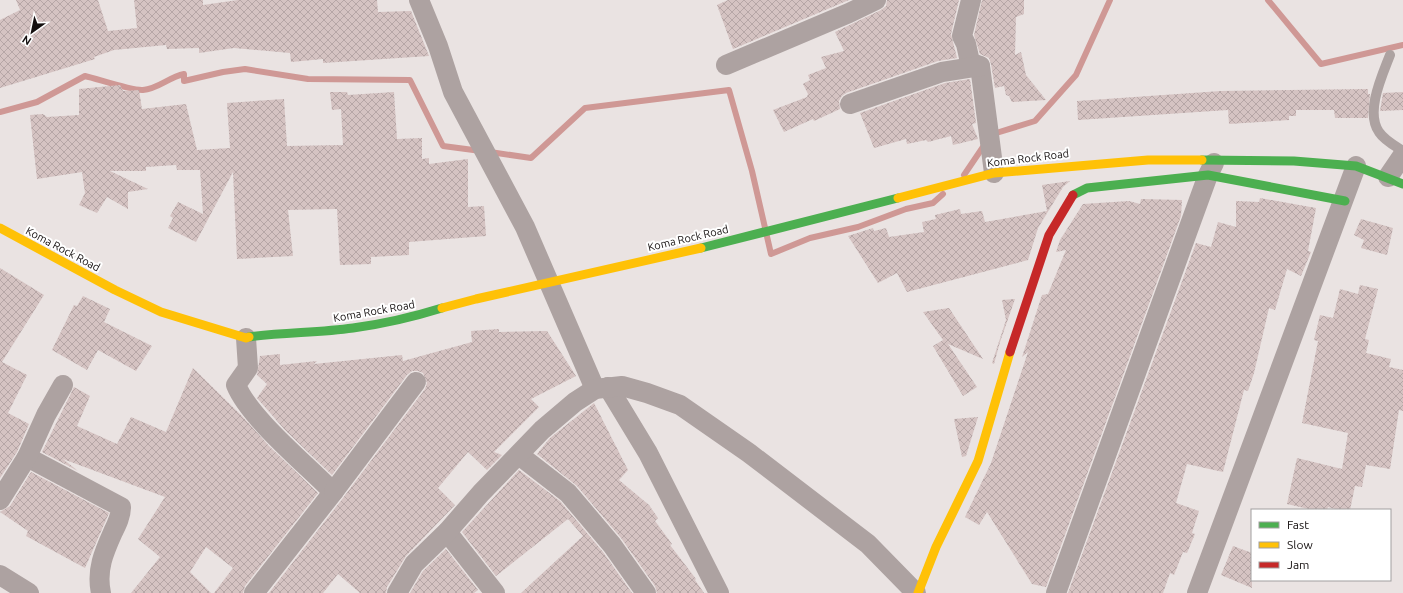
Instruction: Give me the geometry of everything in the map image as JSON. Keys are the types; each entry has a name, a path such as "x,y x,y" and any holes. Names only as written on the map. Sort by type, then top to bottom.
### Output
{"main road":[{"name":"Koma Rock Road","path":"0,228 115,290 161,312 246,338 269,334 302,333 360,327 419,315 476,299 752,235 994,173 1084,164 1140,161 1212,168 1294,161 1356,166 1396,180"},
{"path":"917,593 936,547 978,460 1012,346 1050,235 1074,194 1087,188 1212,168 1344,201"}],"street":[{"path":"420,0 438,46 453,92 525,227 549,282 602,388 648,453 719,593"},
{"path":"726,65 876,0"},
{"path":"971,0 962,36 966,44 970,62 980,66"},
{"path":"850,104 942,72 980,66"},
{"path":"980,66 994,173"},
{"path":"1396,180 1403,155"},
{"path":"1197,593 1356,166"},
{"path":"1056,593 1212,168"},
{"path":"246,338 248,368 236,385 239,393 276,436 328,487 334,491"},
{"path":"254,593 334,491 416,382"},
{"path":"0,500 27,457 46,415 63,385"},
{"path":"397,593 414,564 447,532 481,493 553,421 575,402 602,388 622,386 680,405 749,453 862,539 917,593"},
{"path":"519,455 568,493 612,545 646,593"},
{"path":"27,457 121,508 120,517 102,558 99,576 101,593"},
{"path":"447,532 495,593"},
{"path":"0,574 29,593"}],"lane":[{"path":"1390,55 1378,86 1374,105 1374,121 1378,132 1403,151"}],"building":[{"path":"16,0 98,0 108,31 137,28 134,0 203,0 203,5 238,0 377,0 378,12 411,11 429,56 323,63 323,59 291,62 290,53 234,48 199,53 199,48 167,49 166,45 114,50 94,57 95,59 0,88 0,20 20,10"},
{"path":"728,0 849,0 733,49 717,5"},
{"path":"887,0 959,0 951,34 957,58 938,61 846,93 839,101 840,109 814,121 813,119 784,132 773,110 807,97 808,94 803,84 810,80 808,75 826,68 821,57 844,51 835,32 881,10 886,6"},
{"path":"982,0 1024,0 1024,14 1016,17 1015,55 1021,52 1026,75 1046,100 1012,102 1009,96 1006,95 1004,86 995,88 989,58 980,54 974,35"},
{"path":"970,79 976,123 972,124 978,139 953,145 951,136 928,142 926,140 907,144 906,139 874,148 860,113 945,83"},
{"path":"120,85 123,91 139,90 142,109 186,104 197,150 230,148 227,103 284,99 287,146 343,145 341,109 332,110 330,92 347,92 348,95 394,92 397,139 422,138 422,159 429,158 429,164 468,159 468,207 484,206 486,236 409,242 409,255 371,257 371,264 340,265 337,209 288,210 293,256 237,259 233,172 196,242 168,228 173,218 170,216 178,202 203,214 200,170 177,170 176,165 146,167 146,171 110,171 148,189 128,192 128,209 107,197 97,213 79,205 85,193 82,172 37,179 30,115 43,114 47,117 79,115 79,89"},
{"path":"1368,89 1368,94 1370,94 1368,118 1335,118 1334,110 1296,110 1296,116 1289,116 1289,120 1229,124 1228,110 1078,120 1077,101 1221,91"},
{"path":"1403,92 1403,110 1380,111 1383,93"},
{"path":"1070,181 1063,187 1038,228 1028,260 907,292 897,273 878,283 848,236 873,228 874,231 886,228 889,237 924,232 922,222 936,219 935,215 960,209 961,214 982,211 985,222 1047,211 1042,185"},
{"path":"1260,198 1316,208 1308,251 1311,252 1301,276 1287,269 1275,310 1269,308 1254,373 1248,391 1244,390 1223,472 1187,464 1176,503 1199,511 1192,533 1195,534 1187,553 1183,552 1174,575 1170,573 1163,593 1068,593 1196,243 1211,247 1218,222 1236,227 1236,201 1259,202"},
{"path":"1141,199 1182,200 1181,216 1046,587 1032,584 987,512 979,525 965,517 991,463 1028,352 1022,357 1042,295 1048,294 1066,250 1056,252 1060,240 1083,204 1129,201 1140,204"},
{"path":"1361,219 1393,228 1387,255 1361,248 1364,240 1354,235"},
{"path":"0,268 44,295 2,362 27,375 8,413 29,424 17,452 0,478"},
{"path":"1360,285 1378,289 1365,339 1369,340 1366,353 1391,359 1389,367 1403,370 1403,411 1399,410 1390,469 1366,465 1362,487 1355,486 1350,509 1335,509 1328,507 1327,509 1309,509 1287,504 1297,458 1342,469 1348,433 1302,423 1318,341 1314,340 1320,315 1333,318 1340,289 1358,294"},
{"path":"83,296 110,309 104,322 152,346 136,371 98,350 87,370 52,350 74,305 77,306"},
{"path":"1015,299 994,364 992,363 1006,320 1002,300"},
{"path":"949,308 983,359 948,344 977,387 963,396 933,346 943,340 923,312"},
{"path":"499,329 499,332 547,331 576,376 531,399 539,407 494,452 502,455 487,470 468,452 438,488 455,505 406,556 387,587 386,593 360,593 338,574 323,593 269,593 343,498 425,389 427,383 423,373 418,371 412,371 407,375 332,475 285,430 257,398 267,384 257,375 260,356 280,354 280,365 317,361 314,364 402,355 403,361 472,342 471,331"},
{"path":"193,368 242,416 269,446 318,493 245,586 243,593 214,593 233,568 206,547 190,572 211,593 131,593 160,557 138,539 165,497 63,459 78,471 42,452 74,387 90,396 77,426 117,444 131,417 166,432"},
{"path":"594,403 628,470 619,480 649,505 658,518 655,521 672,544 670,545 696,579 695,580 704,593 657,593 655,586 621,538 577,486 537,454 550,438"},
{"path":"978,417 966,456 962,457 954,419"},
{"path":"519,470 560,501 603,552 632,593 521,593 583,536 568,519 496,576 462,532"},
{"path":"31,472 109,513 85,568 26,536 28,531 0,512 10,506"},
{"path":"1233,546 1251,553 1252,588 1221,575"},
{"path":"446,549 478,590 474,593 410,593 423,571"}],"waterway":[{"path":"993,134 1035,121 1076,75 1110,0"},
{"path":"1268,0 1321,64 1403,45"},
{"path":"0,112 37,102 85,76 138,90 154,88 184,74 184,81 223,72 245,69 308,79 410,80 443,146 481,151"},
{"path":"490,152 531,158 585,108 729,90 752,171 771,254 810,238 858,227 906,209 933,203 943,194"},
{"path":"964,175 985,144"}],"traffic: fast":[{"path":"1202,160 1294,161 1356,166 1403,184"},
{"path":"1073,195 1087,188 1208,175 1345,201"},
{"path":"701,248 898,198"},
{"path":"249,337 340,330 398,320 442,308"}],"traffic: slow":[{"path":"898,198 994,173 1148,160 1202,160"},
{"path":"0,228 115,290 161,312 246,338 249,337"},
{"path":"442,308 701,248"},
{"path":"918,593 936,547 978,461 1010,352"}],"traffic: jam":[{"path":"1010,352 1049,235 1073,195"}]}
